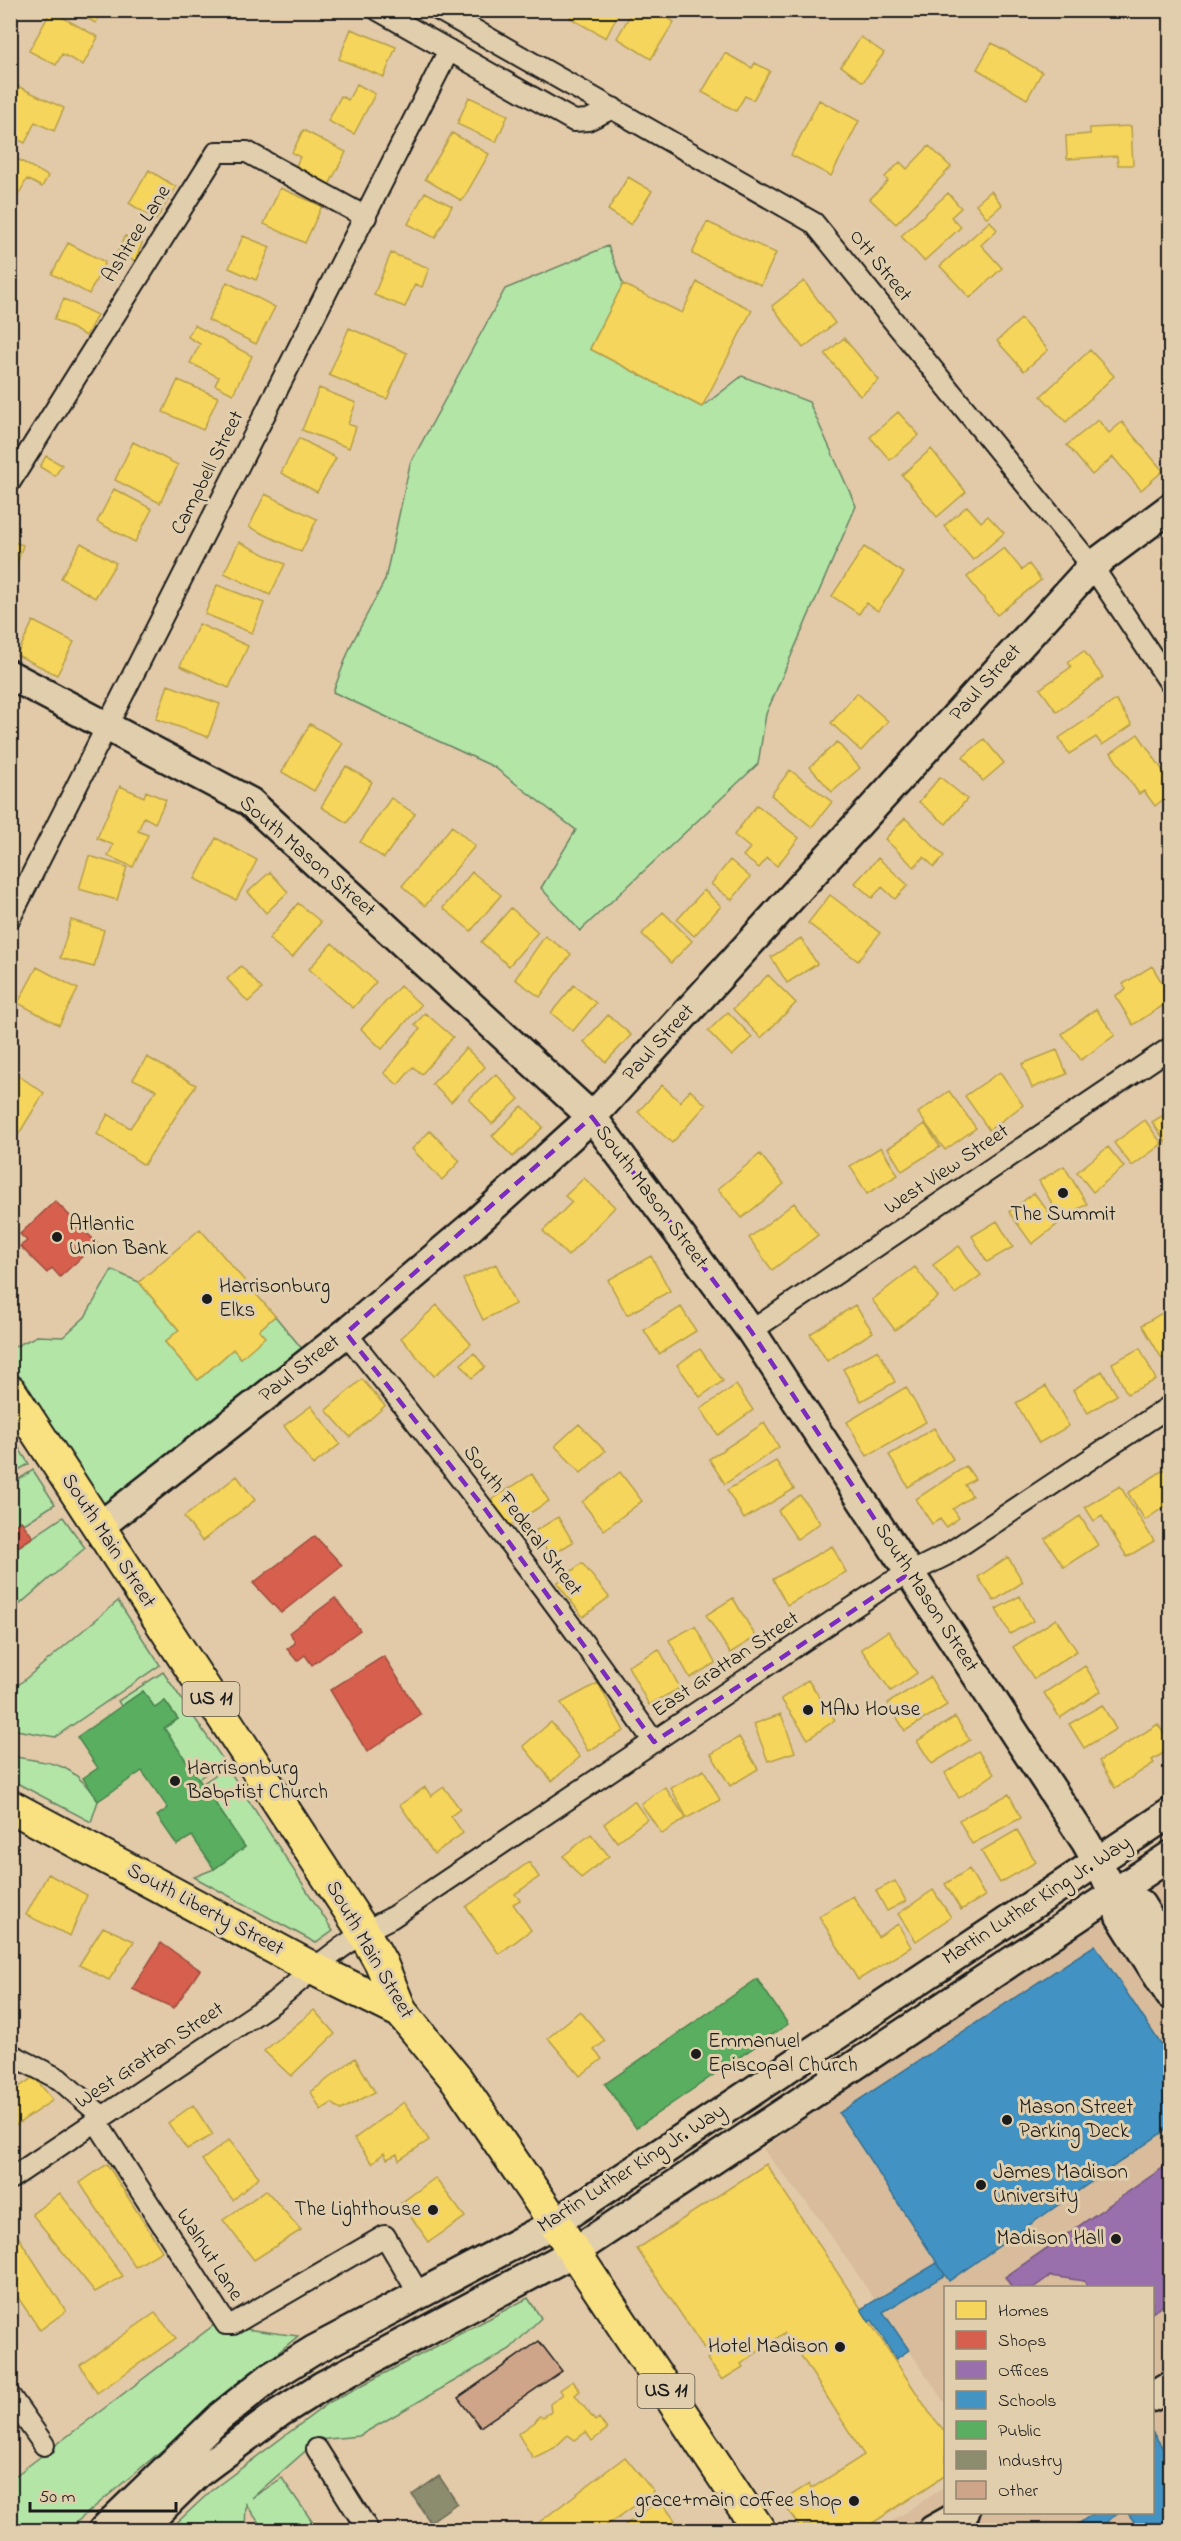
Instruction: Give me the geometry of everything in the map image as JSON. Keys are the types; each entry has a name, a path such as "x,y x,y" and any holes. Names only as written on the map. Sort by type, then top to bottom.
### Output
{"main road":[{"name":"Paul Street","path":"99,1527 346,1333 473,1226 592,1117 1092,566 1170,508"},
{"name":"South Mason Street","path":"10,675 250,802 592,1117 751,1331 1096,1861 1114,1893 1120,1916 1170,1995"},
{"name":"South Main Street","path":"10,1391 363,1931 381,1963 401,2012 457,2080 759,2530"},
{"name":"South Liberty Street","path":"10,1806 312,1968 401,2012"},
{"name":"Martin Luther King Jr. Way","path":"103,2530 221,2416 269,2378 314,2350 555,2223 1170,1813"},
{"name":"Martin Luther King Jr. Way","path":"140,2530 197,2474 279,2413 322,2386 574,2252 1170,1856"},
{"path":"1114,1893 1140,1904 1170,1953"},
{"path":"1154,2396 1170,2386"},
{"path":"933,2530 961,2514"}],"street":[{"path":"378,10 574,121 588,120 613,108"},
{"name":"Ott Street","path":"439,10 814,223 1092,566 1170,683"},
{"name":"Campbell Street","path":"10,918 109,727 449,50"},
{"name":"Ashtree Lane","path":"10,482 217,152 248,152 366,217"},
{"name":"West View Street","path":"751,1331 1170,1048"},
{"name":"South Federal Street","path":"346,1333 492,1519 654,1742"},
{"name":"East Grattan Street","path":"312,1968 363,1931 391,1918 888,1584 946,1556 1170,1406"},
{"name":"West Grattan Street","path":"10,2179 274,2002 312,1968"},
{"name":"Walnut Lane","path":"10,2054 59,2079 99,2119 226,2324 233,2324 385,2236 419,2294"},
{"path":"10,2396 44,2445"},
{"path":"317,2449 368,2530"}],"highlighted area":[{"path":"592,1117 751,1331 910,1573 654,1742 485,1509 346,1333"}],"shaded area":[{"name":"James Madison University","path":"1170,1869 1170,2530 878,2530 944,2488 944,2514 1154,2514 1154,2286 944,2286 944,2402 821,2221 763,2149 978,1987 1097,1912 1107,1921"}],"green space":[{"path":"608,246 623,284 590,349 702,407 742,376 809,402 856,506 766,714 758,764 580,931 541,888 576,830 494,767 333,692 351,645 385,580 410,464 505,289"},
{"path":"112,1270 139,1282 179,1330 165,1342 198,1380 233,1349 241,1358 259,1330 275,1316 304,1351 104,1511 13,1371 12,1348 37,1336 63,1337 85,1317"},
{"path":"11,1436 29,1464 10,1474"},
{"path":"33,1470 55,1504 24,1524 21,1521 14,1525 11,1520 10,1485"},
{"path":"63,1517 85,1548 13,1610 11,1609 11,1552"},
{"path":"118,1601 160,1665 55,1737 11,1729 11,1691"},
{"path":"163,1672 224,1761 198,1779 164,1728 178,1719 165,1701 155,1708 143,1691 121,1706 118,1701"},
{"path":"10,1756 61,1766 79,1778 98,1801 91,1822 11,1780"},
{"path":"227,1767 333,1931 316,1943 194,1877 214,1869 245,1847 202,1784"},
{"path":"528,2298 541,2318 510,2349 359,2436 318,2440 252,2498 282,2478 318,2530 264,2530 246,2504 245,2530 169,2530 212,2490 330,2402"},
{"path":"214,2325 298,2336 67,2530 11,2530 11,2479"}],"building: Homes":[{"path":"70,10 102,10 96,23"},
{"path":"574,10 620,10 606,38 570,18"},
{"path":"633,10 656,10 674,22 651,59 617,38"},
{"path":"51,11 98,37 83,65 62,54 56,65 29,51"},
{"path":"351,29 396,47 384,77 339,59"},
{"path":"861,37 884,53 863,82 841,66"},
{"path":"992,43 1042,72 1027,99 977,69"},
{"path":"725,53 752,68 755,63 770,71 753,100 745,96 736,111 702,92"},
{"path":"357,84 375,94 354,134 328,121 341,96 348,100"},
{"path":"15,85 64,108 54,131 35,122 25,143 10,136 10,95"},
{"path":"469,97 508,115 496,142 457,124"},
{"path":"819,100 859,121 831,176 791,155"},
{"path":"1131,126 1133,165 1118,165 1117,156 1067,159 1066,136 1090,134 1090,128"},
{"path":"303,130 346,152 329,185 295,168 300,157 292,153"},
{"path":"452,133 489,154 462,201 425,179"},
{"path":"929,146 951,167 896,224 870,199 888,181 885,177 900,162 907,169"},
{"path":"10,155 48,176 42,187 27,179 16,199 10,196"},
{"path":"149,170 176,187 156,220 129,203"},
{"path":"628,177 652,191 631,225 608,210"},
{"path":"280,188 322,206 305,243 264,224"},
{"path":"991,191 1002,205 987,218 976,204"},
{"path":"425,192 452,206 435,238 408,224"},
{"path":"948,193 961,208 951,217 961,227 924,261 901,236"},
{"path":"990,221 997,230 981,245 1002,268 970,298 940,266"},
{"path":"707,222 776,253 761,285 692,254"},
{"path":"125,236 142,243 135,261 117,253"},
{"path":"243,236 270,247 256,280 229,268"},
{"path":"68,243 105,262 89,294 52,274"},
{"path":"391,253 429,268 422,287 415,284 405,307 374,295"},
{"path":"804,281 835,323 803,348 772,306"},
{"path":"227,282 275,307 256,344 208,320"},
{"path":"697,282 752,310 702,407 590,349 623,284 682,313"},
{"path":"64,299 97,315 86,336 54,319"},
{"path":"1021,319 1048,350 1024,371 997,341"},
{"path":"194,325 252,356 233,394 215,385 219,377 190,363 200,344 188,337"},
{"path":"349,328 407,353 387,399 329,375"},
{"path":"844,338 879,380 860,396 825,354"},
{"path":"1090,350 1114,376 1066,422 1041,396"},
{"path":"178,380 218,397 203,430 163,412"},
{"path":"319,388 356,403 348,424 356,427 349,448 302,430"},
{"path":"898,412 919,435 890,460 870,437"},
{"path":"1098,420 1109,433 1122,422 1163,471 1141,490 1113,457 1092,475 1067,445"},
{"path":"299,438 336,458 317,492 281,473"},
{"path":"133,442 178,465 160,503 115,480"},
{"path":"931,449 966,492 937,517 902,475"},
{"path":"46,456 62,465 55,476 40,467"},
{"path":"114,489 152,509 135,542 97,522"},
{"path":"265,494 317,519 301,552 249,527"},
{"path":"967,506 981,522 988,516 1004,533 973,560 944,526"},
{"path":"10,541 23,545 16,567 10,565"},
{"path":"239,542 285,564 270,595 224,573"},
{"path":"81,543 116,563 95,598 61,578"},
{"path":"864,547 904,573 878,611 866,603 859,614 832,596"},
{"path":"1004,548 1022,570 1029,564 1041,580 997,615 967,577"},
{"path":"1170,560 1170,573 1165,564"},
{"path":"217,585 264,603 252,633 205,614"},
{"path":"33,621 74,642 57,675 17,655"},
{"path":"199,624 248,646 229,688 180,666"},
{"path":"1084,651 1103,677 1057,712 1040,689 1071,667 1068,662"},
{"path":"168,685 220,704 208,737 156,719"},
{"path":"857,693 888,721 861,751 831,723"},
{"path":"1116,700 1132,725 1102,745 1096,737 1069,754 1059,738"},
{"path":"310,724 343,743 314,791 282,772"},
{"path":"1138,734 1170,781 1170,794 1155,806 1144,791 1139,794 1111,753"},
{"path":"984,739 1004,763 983,781 963,757"},
{"path":"837,742 860,768 832,792 810,767"},
{"path":"346,766 372,782 347,823 321,807"},
{"path":"790,770 832,802 812,827 771,795"},
{"path":"940,777 967,799 946,824 919,802"},
{"path":"120,786 144,797 146,791 166,800 155,823 144,817 138,831 148,835 133,867 108,856 113,845 97,838"},
{"path":"391,798 415,814 384,858 360,842"},
{"path":"757,805 799,838 777,866 767,858 759,868 743,856 750,848 734,835"},
{"path":"1170,809 1170,821 1165,812"},
{"path":"905,818 944,856 934,867 924,857 914,867 885,839"},
{"path":"452,826 475,846 425,906 402,886"},
{"path":"216,838 257,860 236,900 195,879"},
{"path":"89,856 127,867 117,900 79,889"},
{"path":"878,858 908,885 895,899 882,887 872,898 855,883"},
{"path":"730,860 750,877 732,900 711,884"},
{"path":"270,872 288,892 266,913 248,892"},
{"path":"472,872 501,895 471,931 443,908"},
{"path":"704,890 721,906 694,936 677,920"},
{"path":"830,895 880,933 858,961 808,923"},
{"path":"298,903 321,922 292,958 269,939"},
{"path":"511,908 538,932 509,966 481,942"},
{"path":"663,912 692,941 671,963 642,934"},
{"path":"71,920 104,930 94,967 60,958"},
{"path":"545,936 571,954 540,997 515,979"},
{"path":"801,938 817,964 787,983 771,957"},
{"path":"332,943 376,982 353,1008 309,969"},
{"path":"241,966 262,989 248,1002 227,979"},
{"path":"1152,966 1170,996 1170,1001 1133,1025 1115,996 1126,989 1123,984"},
{"path":"37,967 78,989 59,1025 18,1003"},
{"path":"768,975 796,1003 761,1038 733,1009"},
{"path":"574,985 596,1003 573,1031 551,1013"},
{"path":"400,986 421,1005 382,1049 361,1029"},
{"path":"1096,1009 1115,1035 1081,1060 1062,1034"},
{"path":"728,1012 752,1037 732,1056 708,1031"},
{"path":"425,1013 453,1037 422,1074 413,1067 398,1085 384,1073 420,1029 415,1025"},
{"path":"608,1015 631,1035 606,1062 584,1042"},
{"path":"466,1048 485,1067 451,1102 432,1084"},
{"path":"1057,1050 1067,1074 1032,1088 1022,1064"},
{"path":"147,1057 196,1085 144,1165 97,1134 108,1114 130,1128 156,1090 133,1079"},
{"path":"10,1070 44,1093 10,1148"},
{"path":"1000,1072 1023,1105 989,1130 965,1096"},
{"path":"496,1074 519,1099 492,1124 469,1099"},
{"path":"662,1085 680,1102 690,1090 706,1105 672,1143 638,1112"},
{"path":"949,1091 976,1128 945,1150 918,1113"},
{"path":"522,1106 543,1127 513,1157 492,1136"},
{"path":"1170,1111 1170,1143 1168,1145 1152,1122"},
{"path":"1145,1120 1162,1144 1132,1166 1114,1143"},
{"path":"925,1124 940,1147 902,1171 888,1148"},
{"path":"430,1131 460,1161 442,1180 412,1149"},
{"path":"881,1147 898,1175 867,1194 850,1166"},
{"path":"1108,1147 1124,1167 1093,1192 1077,1172"},
{"path":"760,1154 784,1184 742,1218 718,1189"},
{"name":"The Summit","path":"1064,1166 1087,1204 1061,1219 1039,1181"},
{"path":"584,1178 615,1207 568,1256 543,1231 572,1202 565,1196"},
{"path":"1034,1193 1058,1224 1032,1244 1009,1212"},
{"path":"794,1203 818,1235 772,1270 749,1238"},
{"path":"997,1221 1013,1247 987,1262 972,1236"},
{"name":"Harrisonburg Elks","path":"200,1229 275,1316 259,1330 265,1337 241,1358 233,1349 198,1380 165,1342 179,1330 139,1282"},
{"path":"959,1246 981,1275 955,1294 933,1265"},
{"path":"651,1256 670,1291 627,1315 608,1280"},
{"path":"496,1264 515,1304 483,1320 463,1279"},
{"path":"915,1267 938,1297 895,1330 872,1300"},
{"path":"437,1305 471,1344 434,1376 401,1338"},
{"path":"855,1305 873,1332 827,1361 810,1334"},
{"path":"681,1307 696,1331 659,1354 644,1330"},
{"path":"1170,1308 1170,1354 1162,1359 1142,1325"},
{"path":"1140,1348 1156,1380 1127,1394 1112,1363"},
{"path":"700,1349 723,1381 700,1397 677,1365"},
{"path":"878,1350 895,1382 861,1401 843,1369"},
{"path":"474,1353 485,1367 472,1378 461,1364"},
{"path":"1102,1371 1117,1395 1088,1413 1073,1390"},
{"path":"362,1379 385,1406 350,1437 326,1410"},
{"path":"736,1385 753,1410 718,1435 701,1409"},
{"path":"1046,1386 1069,1426 1039,1443 1016,1403"},
{"path":"906,1387 926,1422 867,1456 847,1422"},
{"path":"311,1406 340,1444 313,1465 284,1426"},
{"path":"764,1423 779,1447 725,1484 709,1459"},
{"path":"579,1424 605,1451 581,1473 555,1446"},
{"path":"934,1428 953,1459 908,1487 889,1455"},
{"path":"776,1461 794,1489 744,1519 727,1490"},
{"path":"966,1466 975,1479 965,1485 972,1496 953,1509 959,1518 946,1527 940,1519 932,1524 916,1499"},
{"path":"1165,1469 1170,1478 1170,1503 1145,1520 1128,1493"},
{"path":"620,1472 642,1501 604,1530 582,1502"},
{"path":"532,1474 549,1501 508,1527 491,1500"},
{"path":"237,1476 255,1500 202,1541 184,1517"},
{"path":"1120,1486 1154,1541 1127,1557 1102,1516 1094,1521 1085,1507"},
{"path":"800,1495 820,1523 797,1539 778,1511"},
{"path":"1080,1516 1098,1545 1064,1567 1045,1539"},
{"path":"558,1517 573,1542 550,1556 535,1531"},
{"path":"832,1546 846,1572 787,1605 773,1579"},
{"path":"1008,1557 1023,1582 994,1601 978,1577"},
{"path":"582,1563 609,1597 583,1617 557,1583"},
{"path":"1020,1596 1033,1621 1010,1634 996,1609"},
{"path":"733,1598 756,1637 730,1653 706,1615"},
{"path":"1056,1619 1077,1651 1034,1679 1013,1647"},
{"path":"695,1626 715,1663 690,1678 669,1640"},
{"path":"888,1631 917,1673 891,1691 861,1649"},
{"path":"659,1649 680,1688 649,1705 628,1666"},
{"path":"1085,1666 1101,1691 1060,1718 1044,1693"},
{"path":"930,1677 947,1705 905,1731 888,1703"},
{"name":"MAN House","path":"808,1680 835,1720 808,1739 781,1699"},
{"path":"598,1683 624,1731 588,1751 561,1703"},
{"path":"1102,1705 1116,1729 1084,1748 1069,1724"},
{"path":"781,1714 795,1752 768,1761 754,1724"},
{"path":"955,1717 970,1740 932,1764 917,1741"},
{"path":"551,1722 580,1757 552,1781 523,1746"},
{"path":"1158,1724 1170,1744 1170,1749 1152,1760 1154,1763 1115,1788 1099,1761"},
{"path":"739,1737 758,1769 730,1786 711,1754"},
{"path":"978,1751 994,1774 959,1798 945,1773"},
{"path":"704,1770 720,1800 687,1818 671,1788"},
{"path":"425,1787 431,1796 444,1787 460,1809 451,1816 463,1833 434,1854 400,1805"},
{"path":"665,1787 686,1818 662,1834 641,1804"},
{"path":"1009,1794 1021,1818 972,1844 959,1820"},
{"path":"634,1801 647,1819 617,1842 604,1824"},
{"path":"1017,1830 1036,1862 1000,1883 981,1851"},
{"path":"591,1834 609,1856 581,1878 563,1856"},
{"path":"529,1862 539,1877 515,1894 520,1900 513,1904 531,1930 499,1954 466,1907"},
{"path":"969,1869 985,1896 961,1910 945,1884"},
{"path":"48,1874 87,1895 70,1936 26,1915"},
{"path":"895,1881 906,1901 887,1911 876,1891"},
{"path":"933,1890 951,1917 916,1941 898,1914"},
{"path":"853,1896 878,1937 898,1924 911,1947 858,1980 819,1916"},
{"path":"103,1927 134,1941 109,1980 79,1965"},
{"path":"314,2010 335,2034 291,2076 264,2051"},
{"path":"580,2011 605,2041 594,2050 602,2059 580,2076 548,2038"},
{"path":"355,2058 375,2092 341,2110 332,2103 321,2110 311,2092"},
{"path":"34,2077 53,2100 10,2129 10,2093"},
{"path":"404,2102 429,2140 399,2160 397,2154 387,2159 384,2153 372,2163 354,2139"},
{"path":"193,2105 213,2135 187,2149 168,2123"},
{"path":"229,2140 259,2177 233,2200 202,2160"},
{"path":"107,2164 162,2251 135,2267 80,2183"},
{"name":"Hotel Madison","path":"766,2164 929,2412 944,2431 944,2476 862,2530 813,2530 808,2523 800,2528 782,2501 809,2484 811,2489 864,2455 796,2348 794,2350 784,2333 741,2364 743,2367 722,2380 707,2359 710,2357 637,2249"},
{"name":"The Lighthouse","path":"435,2178 465,2217 429,2242 401,2203"},
{"path":"266,2190 301,2230 254,2260 223,2220"},
{"path":"60,2193 123,2276 95,2292 32,2214"},
{"path":"12,2227 66,2311 40,2330 10,2286"},
{"path":"155,2313 176,2338 97,2393 80,2365"},
{"path":"573,2381 580,2391 575,2395 595,2421 599,2418 607,2429 592,2441 586,2432 575,2440 568,2435 554,2448 533,2458 518,2434 535,2422 539,2416 543,2417 551,2412 550,2404 563,2394 560,2390"},
{"path":"625,2457 654,2492 600,2530 529,2530"},
{"path":"660,2500 682,2530 629,2530 625,2525"}],"building: Shops":[{"name":"Atlantic Union Bank","path":"55,1201 97,1243 60,1277 52,1268 47,1273 20,1246 27,1241 20,1234"},
{"path":"10,1520 14,1525 21,1521 33,1537 10,1552"},
{"path":"315,1536 342,1565 281,1613 253,1583"},
{"path":"335,1598 360,1630 312,1665 305,1655 297,1661 287,1649 295,1643 290,1632"},
{"path":"384,1656 421,1715 367,1752 330,1690"},
{"path":"161,1943 200,1970 174,2008 132,1989"}],"building: Offices":[{"name":"Madison Hall","path":"1170,2163 1170,2300 1154,2312 1154,2286 1088,2286 1084,2281 1050,2276 1036,2286 1011,2286 1005,2277"}],"building: Schools":[{"name":"Mason Street Parking Deck","path":"1095,1945 1170,2058 1170,2127 949,2281 839,2113"},
{"path":"937,2263 945,2275 883,2312 909,2350 896,2359 872,2320 869,2322 861,2309"},
{"path":"1154,2435 1170,2459 1170,2530 1140,2530 1128,2514 1154,2514"},
{"path":"1092,2514 1117,2514 1101,2527 1104,2530 1070,2530"}],"building: Public":[{"name":"Harrisonburg Babptist Church","path":"143,1691 155,1708 165,1701 178,1719 164,1728 245,1847 214,1869 192,1836 177,1845 157,1816 168,1808 142,1771 98,1801 83,1778 98,1768 77,1737"},
{"name":"Emmanuel Episcopal Church","path":"757,1979 788,2024 636,2128 605,2084"}],"building: Industry":[{"path":"439,2476 457,2503 430,2522 412,2495"}],"building: Other":[{"path":"539,2341 562,2371 480,2427 458,2398"}],"place":[{"name":"The Summit","path":"1063,1193"},
{"name":"Atlantic Union Bank","path":"57,1237"},
{"name":"Harrisonburg Elks","path":"207,1299"},
{"name":"MAN House","path":"808,1710"},
{"name":"Harrisonburg Babptist Church","path":"175,1781"},
{"name":"Emmanuel Episcopal Church","path":"696,2054"},
{"name":"Mason Street Parking Deck","path":"1007,2120"},
{"name":"James Madison University","path":"981,2185"},
{"name":"The Lighthouse","path":"433,2210"},
{"name":"Madison Hall","path":"1116,2239"},
{"name":"Hotel Madison","path":"840,2347"},
{"name":"grace+main coffee shop","path":"854,2501"}]}
